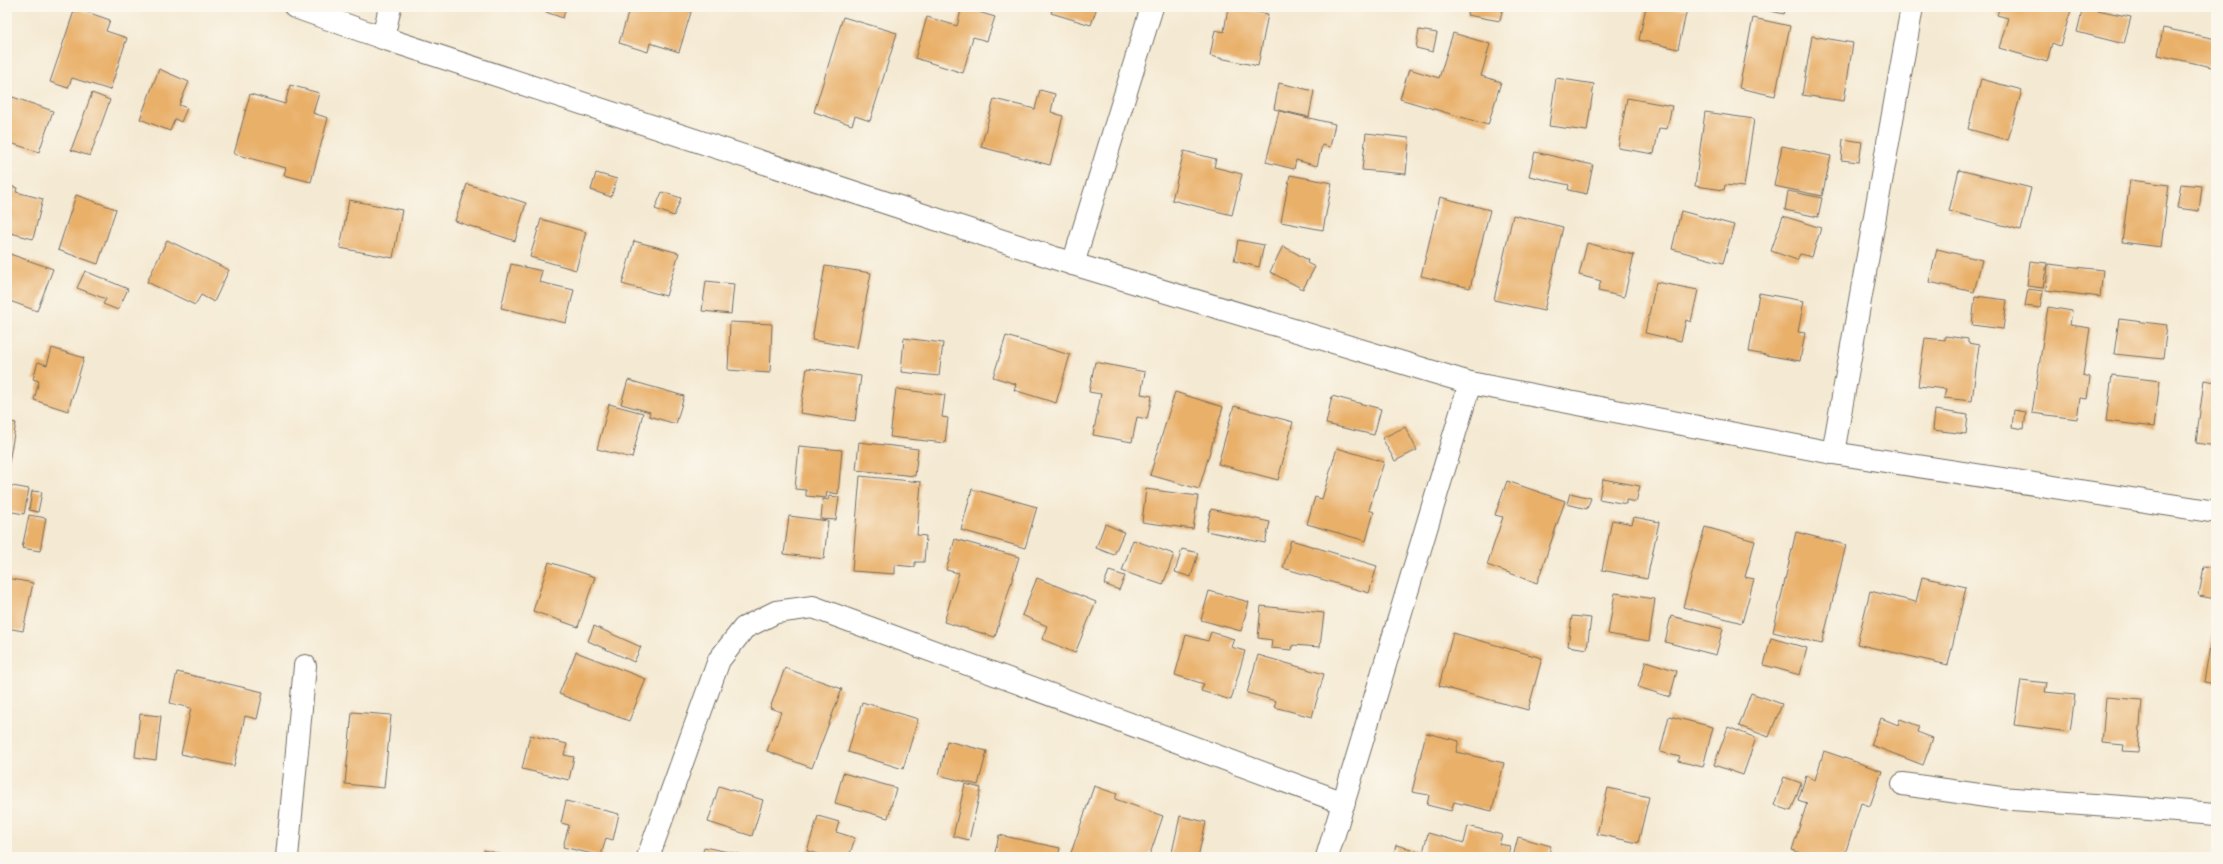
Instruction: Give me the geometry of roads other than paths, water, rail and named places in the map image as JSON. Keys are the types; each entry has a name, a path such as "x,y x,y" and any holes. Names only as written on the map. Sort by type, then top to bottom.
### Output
{"street":[{"path":"295,7 383,38 1073,264 1470,382 1833,453 2216,512"},
{"path":"383,38 390,7"},
{"path":"1073,264 1152,7"},
{"path":"1833,453 1912,7"},
{"path":"1327,857 1470,382"},
{"path":"648,857 719,660 744,628 776,612 813,607 1344,803"},
{"path":"287,857 305,666"},
{"path":"1903,784 2000,798 2216,814"}]}
